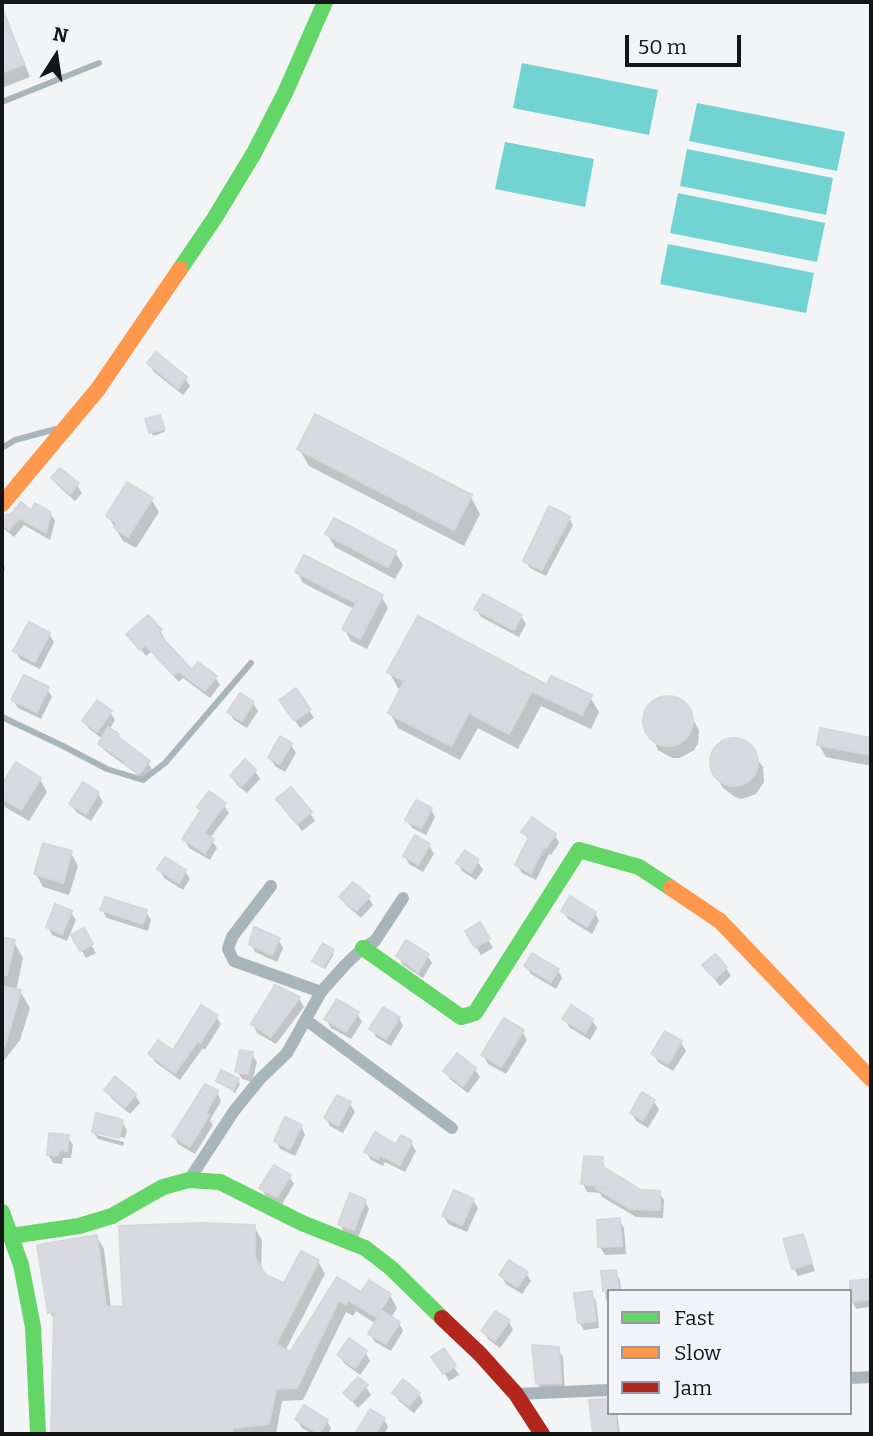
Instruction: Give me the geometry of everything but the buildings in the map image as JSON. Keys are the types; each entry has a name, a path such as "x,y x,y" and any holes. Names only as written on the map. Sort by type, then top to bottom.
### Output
{"street":[{"path":"2,505 69,426 159,302 214,219 254,153 285,93 316,28 325,2"},
{"path":"363,947 461,1017 475,1013 579,850 639,867 720,921 871,1079"},
{"path":"271,886 232,937 228,949 234,961 321,992"},
{"path":"189,1181 234,1111 260,1079 287,1054 321,992 363,947 375,941 403,898"},
{"path":"306,1020 452,1128"},
{"path":"10,1236 79,1226 112,1216 163,1187 189,1181 220,1182 302,1223 365,1248 391,1268 480,1354 516,1394 542,1434"},
{"path":"2,1213 21,1265 33,1328 38,1434"},
{"path":"852,1378 871,1377"},
{"path":"516,1394 607,1390"}],"lane":[{"path":"2,102 99,63"},
{"path":"2,448 15,440 69,426"},
{"path":"2,718 107,769 143,780 165,763 251,663"}],"water":[{"path":"522,63 658,90 649,135 513,108"},
{"path":"697,103 845,132 837,171 689,141"},
{"path":"505,142 594,159 585,207 495,189"},
{"path":"687,149 833,178 826,215 680,186"},
{"path":"678,193 825,223 817,262 670,233"},
{"path":"668,244 814,273 806,313 660,284"}],"traffic: fast":[{"path":"180,269 254,153 285,93 325,2"},
{"path":"363,948 461,1017 475,1013 579,850 639,867 671,888"},
{"path":"11,1236 79,1226 112,1216 163,1187 189,1180 220,1182 302,1223 365,1248 391,1268 442,1318"},
{"path":"2,1212 21,1265 33,1327 38,1434"}],"traffic: slow":[{"path":"2,504 98,389 180,269"},
{"path":"671,888 720,921 871,1079"}],"traffic: jam":[{"path":"442,1318 480,1354 516,1394 542,1434"}]}
